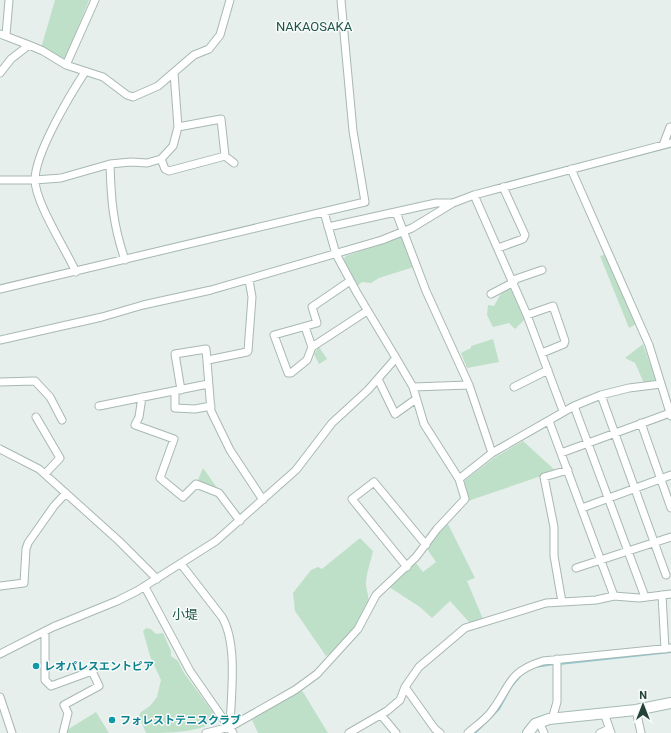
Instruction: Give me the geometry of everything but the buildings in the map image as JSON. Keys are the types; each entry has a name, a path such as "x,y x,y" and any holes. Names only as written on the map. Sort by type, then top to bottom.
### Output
{"street":[{"path":"9,0 3,34 43,51 66,65 103,77 127,95 133,97 158,86 194,56 209,49 220,35 230,0"},
{"path":"66,65 95,0"},
{"path":"0,289 365,202 353,131 341,0"},
{"path":"0,72 28,45"},
{"path":"76,272 45,212 35,180 47,142 65,102 85,72"},
{"path":"0,180 60,178 110,164 131,162 147,163 161,159 173,146 178,126 174,72"},
{"path":"178,126 221,119 225,156 234,163"},
{"path":"663,145 670,127"},
{"path":"0,340 102,317 143,305 249,280 382,240 403,231 453,203 474,195 671,143"},
{"path":"161,159 165,170 169,171 225,156"},
{"path":"110,164 111,203 115,227 125,260"},
{"path":"561,453 641,423 670,415 649,345 571,169"},
{"path":"498,248 523,239 525,235 503,187"},
{"path":"474,195 513,281 542,353 563,411"},
{"path":"328,227 436,203 453,203"},
{"path":"206,733 231,730 317,674 358,629 376,595 407,567 426,545 441,524 465,499 459,479 424,424 413,387 367,311 336,254 324,212"},
{"path":"396,212 426,291 469,385 492,453"},
{"path":"491,294 513,281 542,270"},
{"path":"208,360 248,351 252,297 249,280"},
{"path":"350,281 312,307 317,322 305,327 274,335 288,373 291,373 307,360 312,347 367,311"},
{"path":"527,315 553,306 566,341 564,344 542,353"},
{"path":"305,327 312,347"},
{"path":"211,406 195,409 175,408 178,390 175,354 206,349 208,360 208,384 214,418 230,450 263,500"},
{"path":"0,654 45,630 117,601 145,587 216,541 296,470 332,423 378,379 396,358"},
{"path":"514,387 548,370"},
{"path":"378,379 395,414 416,399"},
{"path":"0,382 35,381 50,397 62,420"},
{"path":"99,406 208,384"},
{"path":"459,479 492,453 549,421 563,411 601,395 629,388 661,384"},
{"path":"413,387 469,385"},
{"path":"601,395 666,575"},
{"path":"142,397 139,417 135,425 174,439 160,478 183,497 196,484 219,493 240,521"},
{"path":"574,406 645,598"},
{"path":"36,417 60,458 45,474"},
{"path":"549,421 614,596"},
{"path":"641,423 671,508"},
{"path":"0,449 39,469 141,562 157,579"},
{"path":"562,602 554,556 554,526 544,477 568,470"},
{"path":"582,508 671,475"},
{"path":"407,567 352,499 374,482 426,545"},
{"path":"0,586 24,584 26,549 54,506 66,493"},
{"path":"576,568 671,537"},
{"path":"181,564 222,617 227,626 230,638 231,663 231,730"},
{"path":"145,587 190,670 231,730"},
{"path":"349,733 381,715 400,700 406,687 419,667 465,628 546,603 596,600 614,596 645,598 671,594"},
{"path":"468,733 490,714 509,682 527,666 543,661 557,662 668,648 662,595"},
{"path":"45,630 45,680 51,686 92,671 99,686 64,705 68,713 63,733"},
{"path":"552,719 557,702 557,662"},
{"path":"406,687 435,732"},
{"path":"0,697 12,733"},
{"path":"528,733 539,722 552,719 636,710 671,703"},
{"path":"636,710 641,733"},
{"path":"600,733 610,731 604,713"},
{"path":"381,715 396,733"},
{"path":"539,722 544,733"}],"green space":[{"path":"55,0 89,0 65,59 41,48"},
{"path":"401,237 405,240 414,267 379,278 371,283 362,282 356,287 343,260 346,256"},
{"path":"606,254 636,324 629,328 600,256"},
{"path":"513,285 525,319 515,329 509,323 493,327 487,315 488,305 494,306 500,295"},
{"path":"493,339 499,362 467,368 461,353 471,348 471,346"},
{"path":"643,344 656,380 654,382 644,383 635,363 625,358"},
{"path":"319,347 327,359 319,364 314,354"},
{"path":"523,441 556,471 468,501 464,481 494,458"},
{"path":"203,468 218,489 197,482"},
{"path":"447,522 475,578 467,581 483,619 470,623 450,601 432,618 420,607 389,587 416,563 423,572 436,562 427,549"},
{"path":"360,538 373,551 366,581 368,603 362,616 351,632 331,653 326,656 295,611 293,593 311,570 318,567 322,569"},
{"path":"146,628 151,629 156,634 163,633 171,651 171,656 178,661 184,673 218,719 211,724 194,730 146,733 139,716 141,712 150,706 157,697 161,680 150,656 143,631"},
{"path":"299,690 303,692 328,733 258,733 252,720"},
{"path":"96,712 109,733 66,733 67,730"}],"waterway":[{"path":"559,664 671,652"},
{"path":"535,667 554,664"},
{"path":"475,733 499,709 511,687 521,675"}],"place":[{"name":"レオパレスエントピア","path":"36,666"},
{"name":"フォレストテニスクラブ","path":"112,720"}],"district":[{"name":"NAKAOSAKA","path":"314,26"},
{"name":"小堤","path":"185,614"}]}
